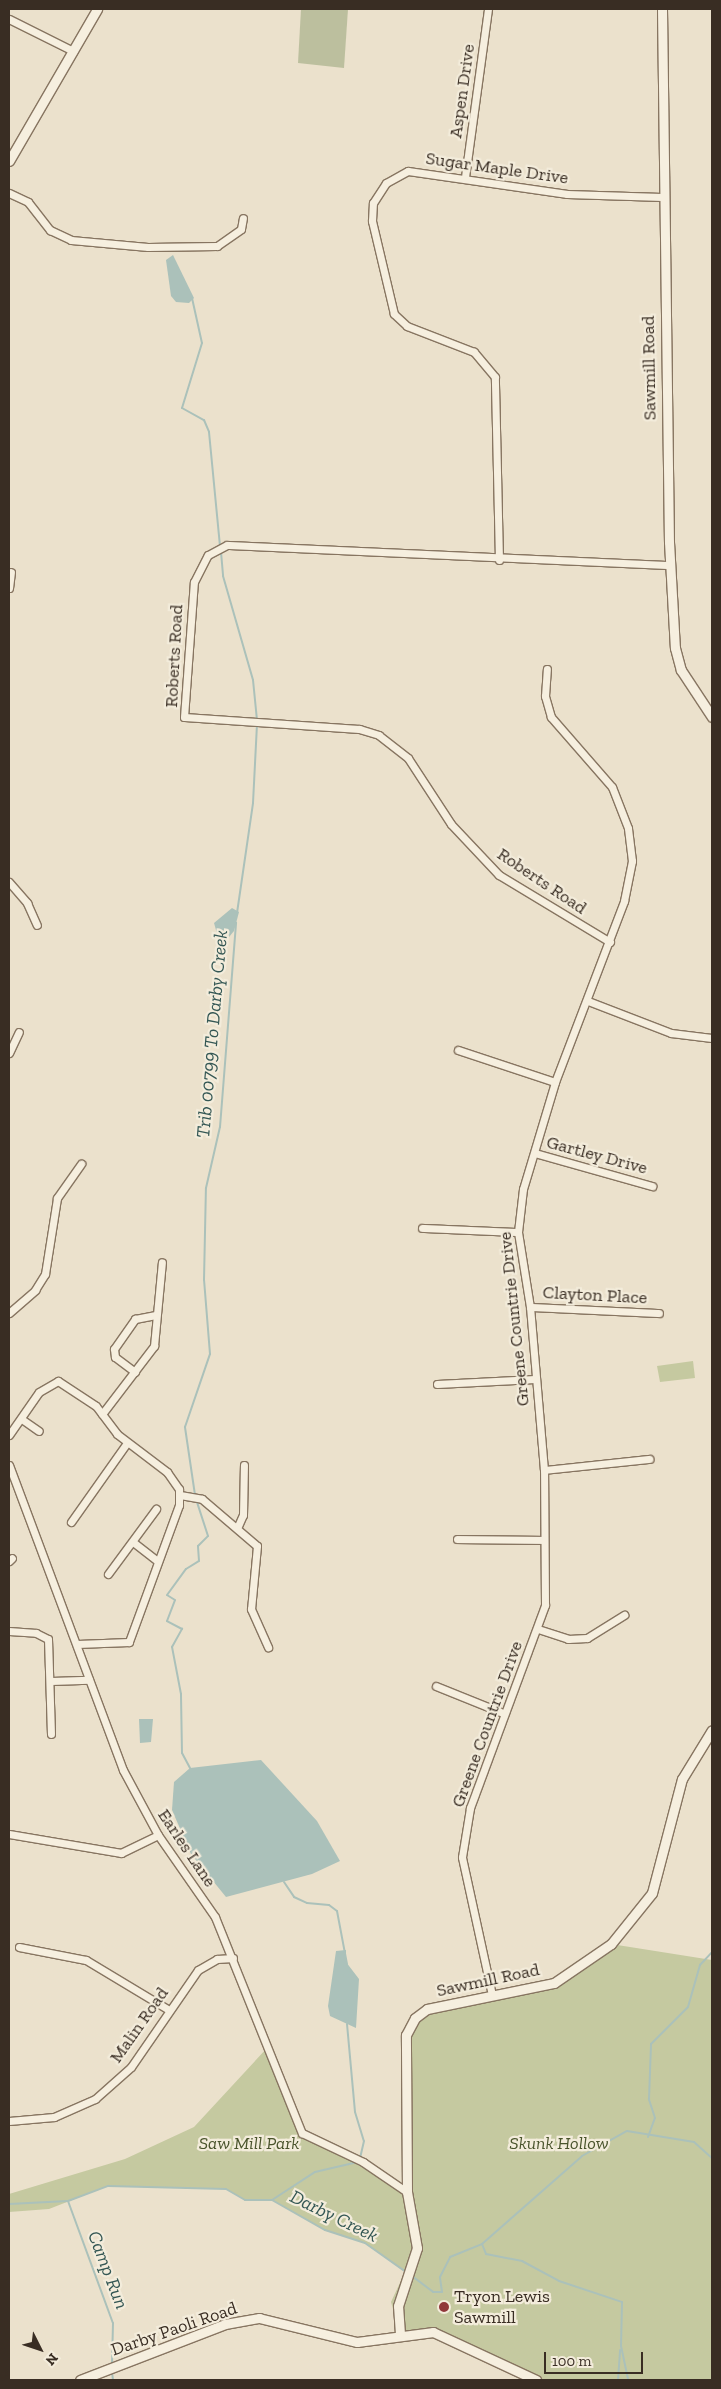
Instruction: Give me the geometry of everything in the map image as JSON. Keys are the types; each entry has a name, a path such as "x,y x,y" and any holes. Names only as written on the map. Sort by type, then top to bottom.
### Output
{"street":[{"path":"9,161 97,9"},
{"name":"Aspen Drive","path":"465,177 488,9"},
{"name":"Sawmill Road","path":"662,9 662,197 669,565 676,656 712,717"},
{"path":"9,19 72,52"},
{"name":"Sugar Maple Drive","path":"499,560 495,377 474,352 408,326 394,314 372,221 377,195 399,173 465,177 567,194 662,197"},
{"path":"9,192 28,202 50,230 71,240 148,247 217,246 241,229 243,218"},
{"name":"Roberts Road","path":"610,942 499,875 450,824 408,758 379,735 359,729 184,717 194,582 208,555 227,545 499,560 669,565"},
{"path":"9,588 11,572"},
{"name":"Greene Countrie Drive","path":"492,1995 462,1857 470,1808 503,1713 538,1629 545,1605 544,1470 534,1379 530,1306 518,1232 523,1188 535,1154 555,1082 610,942 630,874 628,828 608,781 551,717 544,696 547,669"},
{"path":"9,882 27,903 37,925"},
{"path":"588,1001 671,1033 712,1038"},
{"path":"9,1053 20,1032"},
{"path":"458,1050 555,1082"},
{"name":"Gartley Drive","path":"535,1154 652,1186"},
{"path":"9,1313 35,1290 45,1274 57,1198 81,1164"},
{"path":"422,1228 518,1232"},
{"path":"102,1414 135,1372 156,1341 156,1315 162,1291 162,1262"},
{"name":"Clayton Place","path":"530,1306 659,1312"},
{"path":"135,1372 115,1357 114,1349 135,1319 156,1315"},
{"path":"437,1384 534,1379"},
{"path":"9,1435 23,1420 39,1392 55,1380 90,1401 127,1442 167,1472 180,1495 129,1642 77,1644"},
{"path":"23,1420 39,1431"},
{"path":"70,1522 127,1442"},
{"path":"544,1470 649,1459"},
{"name":"Earles Lane","path":"9,1465 77,1644 122,1770 158,1836 215,1917 302,2133 363,2162 406,2192"},
{"path":"238,1526 243,1515 244,1465"},
{"path":"180,1495 202,1499 238,1526 259,1551 251,1609 268,1647"},
{"path":"108,1574 156,1509"},
{"path":"457,1539 544,1540"},
{"path":"132,1542 157,1561"},
{"path":"538,1629 568,1639 587,1638 624,1616"},
{"path":"9,1631 44,1635 50,1646 51,1734"},
{"path":"51,1681 89,1680"},
{"path":"436,1686 503,1713"},
{"name":"Sawmill Road","path":"400,2334 401,2295 417,2248 406,2192 406,2035 415,2018 427,2009 554,1983 611,1944 652,1893 682,1779 712,1730"},
{"path":"9,1834 121,1853 158,1836"},
{"path":"18,1946 86,1960 170,2010"},
{"name":"Malin Road","path":"9,2121 54,2117 95,2099 131,2067 203,1965 233,1958"},
{"name":"Darby Paoli Road","path":"80,2380 249,2319 270,2319 357,2342 400,2334 448,2336 536,2380"}],"green space":[{"path":"301,9 348,9 344,68 298,63"},
{"path":"693,1361 695,1378 660,1382 657,1366"},
{"name":"Skunk Hollow","path":"611,1944 712,1960 712,2380 536,2380 448,2336 400,2334 391,2302 405,2272 365,2243 325,2230 272,2200 245,2200 226,2189 108,2186 49,2209 9,2212 9,2194 125,2159 194,2127 267,2048 302,2133 406,2192 406,2035 427,2009 554,1983"}],"water":[{"path":"173,255 194,298 189,303 176,302 171,296 166,260"},
{"path":"232,908 239,912 234,931 229,937 218,937 214,923"},
{"path":"139,1719 153,1719 151,1742 140,1743"},
{"path":"261,1760 317,1821 340,1861 312,1874 226,1897 191,1854 172,1810 174,1782 190,1768"},
{"path":"346,1950 346,1962 359,1979 356,2028 330,2016 328,2006 336,1951"}],"waterway":[{"name":"Trib 00799 To Darby Creek","path":"192,298 202,343 182,408 204,420 209,432 220,547"},
{"name":"Trib 00799 To Darby Creek","path":"221,552 223,576 253,680 257,720"},
{"name":"Trib 00799 To Darby Creek","path":"237,913 253,803 257,725"},
{"name":"Trib 00799 To Darby Creek","path":"195,1495 185,1427 210,1354 204,1280 206,1188 220,1127 236,923"},
{"name":"Trib 00799 To Darby Creek","path":"190,1768 182,1753 181,1694 172,1647 182,1629 167,1621 175,1600 167,1595 186,1569 199,1561 198,1546 208,1536 196,1500"},
{"name":"Trib 00799 To Darby Creek","path":"284,1882 294,1897 307,1903 329,1905 337,1911 347,1964"},
{"path":"648,2137 655,2118 649,2099 651,2044 688,2007 700,1965 712,1952"},
{"name":"Trib 00799 To Darby Creek","path":"347,2024 355,2112 364,2141 360,2158"},
{"name":"Darby Creek","path":"412,2276 433,2292 442,2292 440,2277 450,2257 482,2244 582,2156 627,2131 694,2142 712,2158"},
{"name":"Trib 00799 To Darby Creek","path":"272,2200 315,2172 358,2162"},
{"name":"Darby Creek","path":"9,2204 68,2201 108,2186 226,2189 245,2200 272,2200 325,2230 365,2243 406,2272"},
{"name":"Camp Run","path":"68,2201 113,2323 112,2365"},
{"path":"482,2244 486,2254 522,2261 559,2281 622,2302 621,2346 628,2380"},
{"path":"618,2380 620,2350"},
{"name":"Camp Run","path":"112,2372 113,2380"}],"place":[{"name":"Tryon Lewis Sawmill","path":"444,2307"}],"park label":[{"name":"Saw Mill Park","path":"249,2143"}]}
